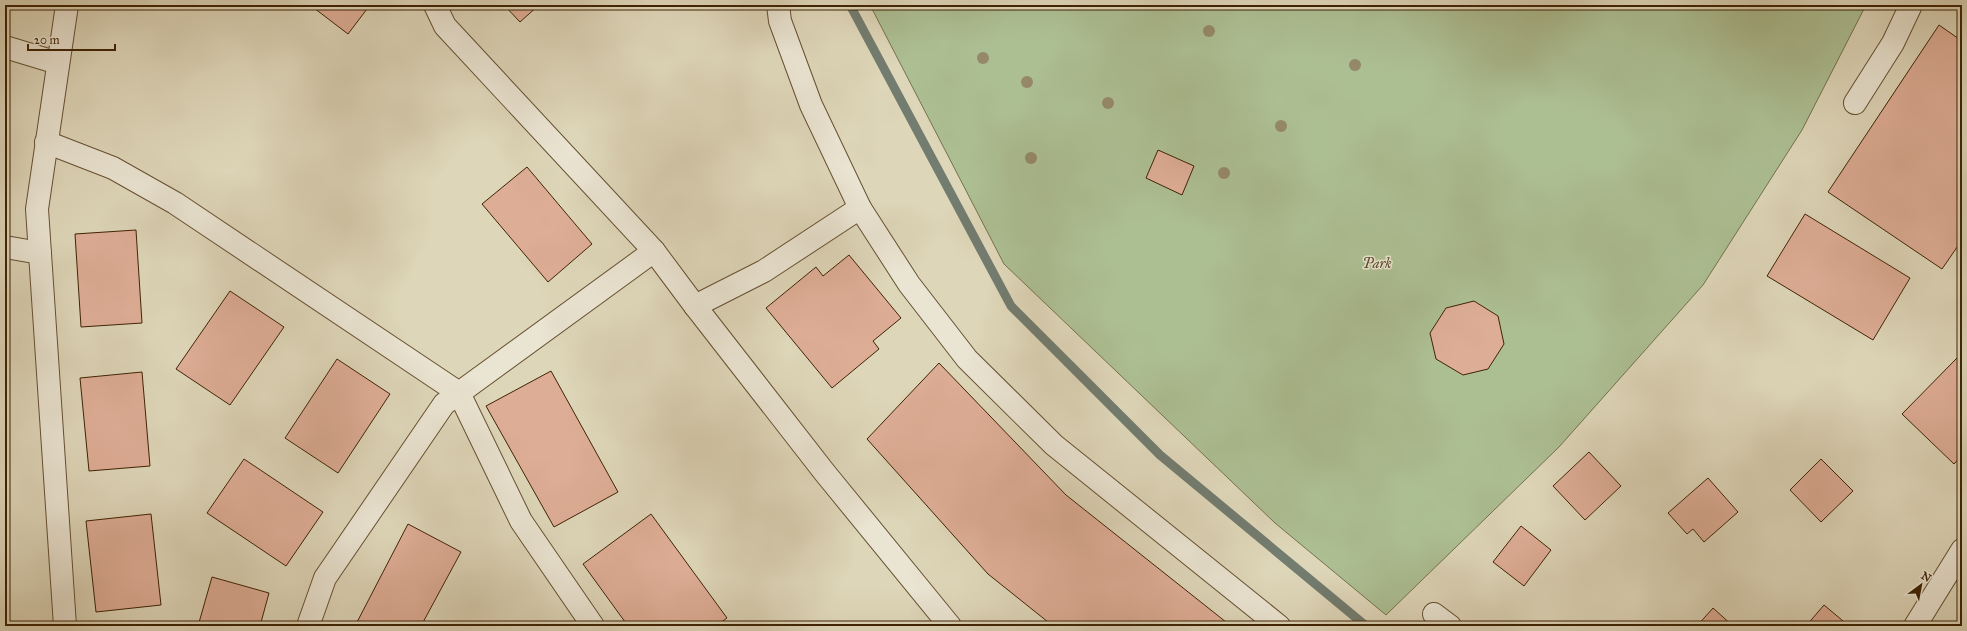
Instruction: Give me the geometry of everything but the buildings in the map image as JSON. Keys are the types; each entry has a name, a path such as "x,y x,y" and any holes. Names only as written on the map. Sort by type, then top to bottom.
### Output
{"street":[{"path":"65,626 37,209 67,5"},
{"path":"435,5 445,26 654,251 825,473 950,626"},
{"path":"778,5 780,21 811,105 860,208 909,284 967,359 1054,446 1279,626"},
{"path":"1855,103 1893,43 1911,5"},
{"path":"5,47 58,63"},
{"path":"46,142 113,168 175,202 459,393 521,521 593,626"},
{"path":"695,306 764,270 860,208"},
{"path":"5,247 40,253"},
{"path":"308,626 325,578 444,404 654,251"},
{"path":"1915,626 1962,550"}],"green space":[{"name":"Park","path":"870,5 1866,5 1802,130 1703,285 1559,447 1386,615 1275,523 1004,264"}],"waterway":[{"path":"850,5 1011,306 1160,455 1366,626"}]}
